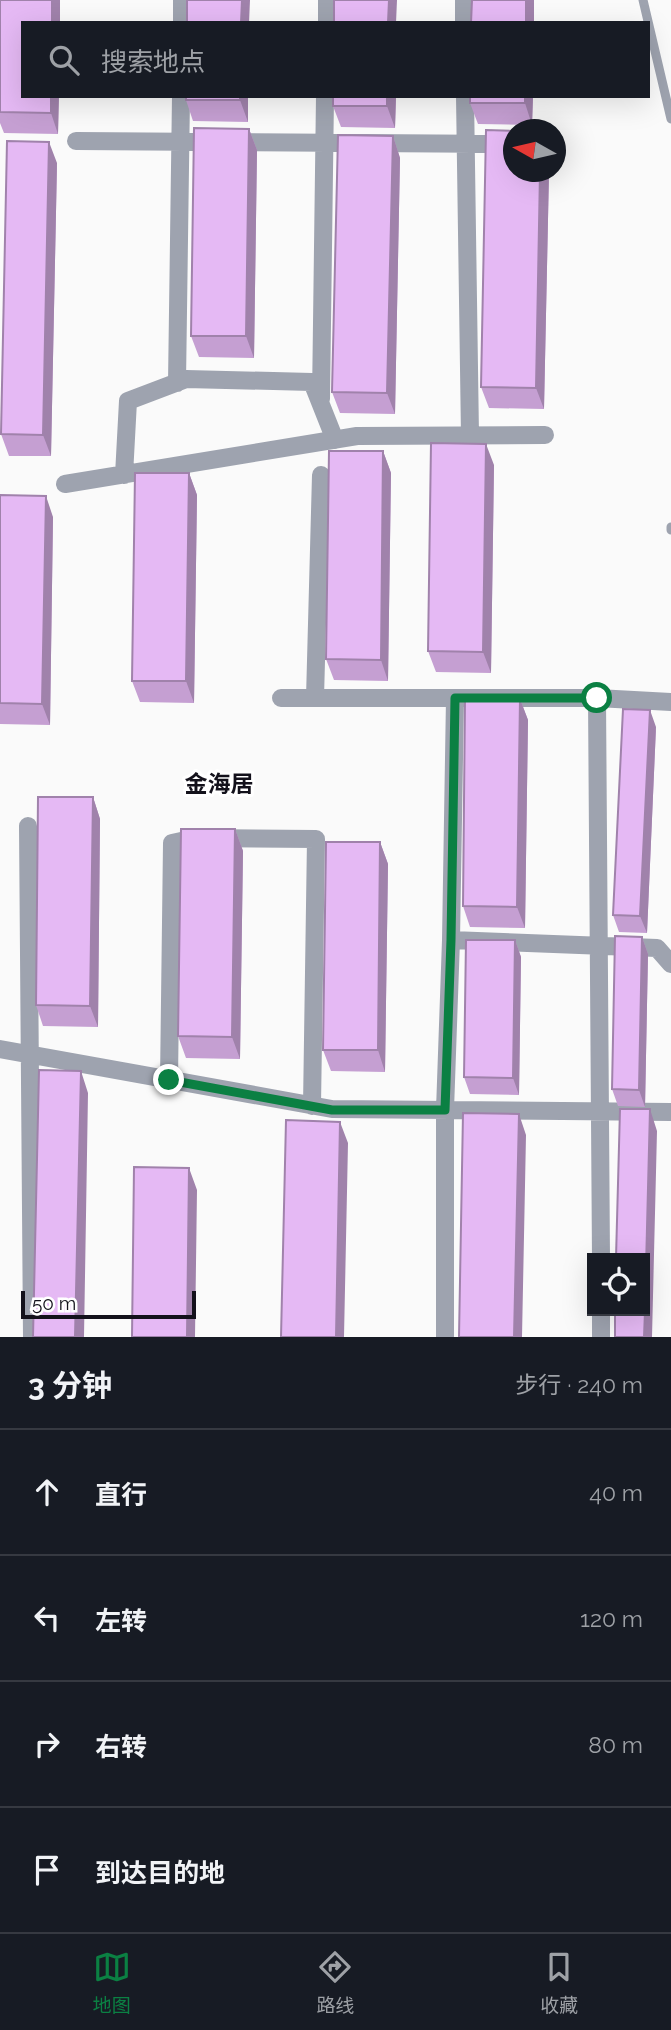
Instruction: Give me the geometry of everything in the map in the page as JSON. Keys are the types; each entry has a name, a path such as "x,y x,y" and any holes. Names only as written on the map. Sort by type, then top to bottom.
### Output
{"street":[{"path":"182,0 182,21"},
{"path":"327,0 327,21"},
{"path":"464,0 464,21"},
{"path":"177,383 181,98"},
{"path":"321,406 325,98"},
{"path":"465,98 470,436"},
{"path":"76,141 503,144"},
{"path":"124,475 128,401 186,379 312,382 335,440"},
{"path":"65,484 357,436 545,435"},
{"path":"315,698 321,475"},
{"path":"281,698 597,698 671,702"},
{"path":"444,1337 445,1110 455,698"},
{"path":"597,698 601,1253"},
{"path":"29,826 32,1337"},
{"path":"169,1080 172,843 195,838 316,839 312,1106"},
{"path":"451,940 657,948 671,964"},
{"path":"0,1049 332,1110 671,1112"},
{"path":"601,1316 601,1337"}],"lane":[{"path":"643,0 648,21"},
{"path":"650,30 671,119"}],"building":[{"path":"0,0 52,0 52,21 21,21 21,98 51,98 51,113 0,112"},
{"path":"187,0 242,0 241,21 187,21"},
{"path":"334,0 389,0 388,21 334,21"},
{"path":"472,0 526,0 526,21 471,21"},
{"path":"186,98 240,98 240,100"},
{"path":"333,98 387,98 387,106 333,106"},
{"path":"470,98 525,98 525,103 470,103"},
{"path":"194,128 249,129 246,336 191,336"},
{"path":"486,130 503,131 503,182 540,182 536,388 481,387"},
{"path":"338,135 393,136 387,393 332,392"},
{"path":"7,141 49,142 43,435 1,434"},
{"path":"431,443 486,444 483,652 428,651"},
{"path":"329,451 383,451 381,660 326,659"},
{"path":"135,473 189,473 186,681 132,681"},
{"path":"0,495 46,496 42,704 0,703"},
{"path":"465,698 520,699 517,907 463,906"},
{"path":"623,709 650,710 640,916 613,915"},
{"path":"38,797 93,797 90,1006 36,1005"},
{"path":"181,829 235,829 232,1037 178,1036"},
{"path":"326,842 380,842 378,1050 323,1050"},
{"path":"615,936 642,937 639,1090 612,1089"},
{"path":"466,940 515,940 513,1078 464,1077"},
{"path":"39,1070 81,1071 75,1337 33,1337"},
{"path":"620,1109 650,1109 646,1253 616,1253"},
{"path":"463,1113 519,1114 514,1337 459,1337"},
{"path":"286,1120 340,1122 336,1337 281,1337"},
{"path":"134,1167 189,1168 187,1337 132,1337"},
{"path":"615,1316 645,1316 644,1337 615,1337"}],"district":[{"name":"金海居","path":"219,783"}],"route":[{"path":"169,1080 332,1110 445,1110 455,698 597,698"}]}
